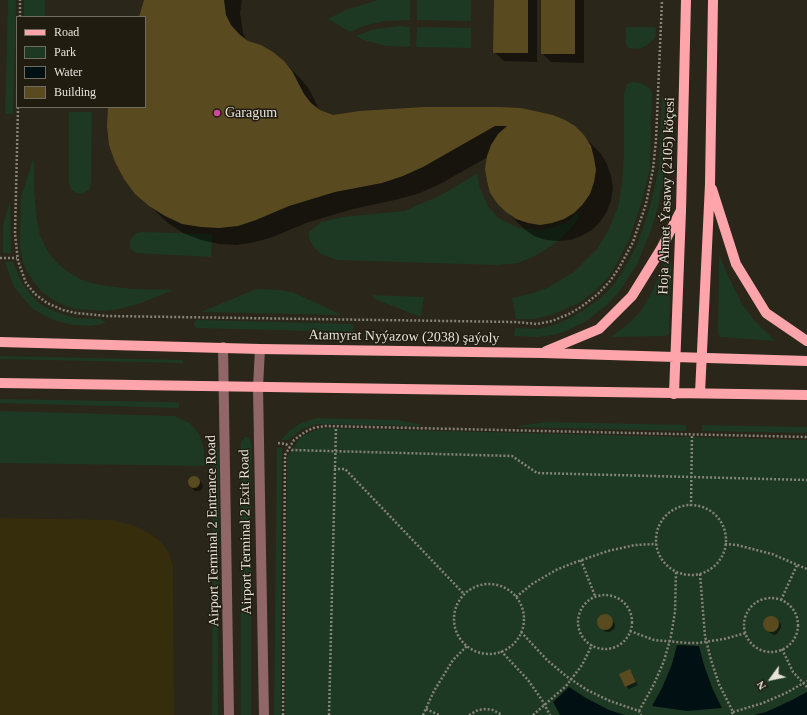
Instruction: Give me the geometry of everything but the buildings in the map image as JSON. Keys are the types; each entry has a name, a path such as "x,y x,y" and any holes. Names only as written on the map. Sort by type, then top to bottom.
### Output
{"main road":[{"name":"Hoja Ahmet Ýasawy (2105) köçesi","path":"674,394 681,211 686,0"},
{"path":"700,393 710,184 714,0"},
{"path":"710,184 736,264 766,313 807,341"},
{"path":"543,353 598,329 632,296 681,211"},
{"name":"Atamyrat Nyýazow (2038) şaýoly","path":"0,342 260,349 543,353 807,361"},
{"path":"0,382 807,396"}],"street":[{"name":"Airport Terminal 2 Entrance Road","path":"223,347 225,386 229,715"},
{"name":"Airport Terminal 2 Exit Road","path":"260,349 258,387 264,715"}],"path":[{"path":"20,0 20,16"},
{"path":"18,108 15,234 17,258 26,283 35,294 47,303 63,310 83,314 108,316 508,322 537,324 552,321 581,306 598,294 619,268 633,242 644,210 653,169 656,140 662,0"},
{"path":"0,258 17,258"},
{"path":"283,715 285,455 297,437 309,430 320,426 807,437"},
{"path":"329,715 336,427"},
{"path":"690,506 692,435"},
{"path":"278,443 286,444 292,450 512,456 536,473 807,480"},
{"path":"334,469 345,469 464,594"},
{"path":"690,506 705,508 717,517 724,530 726,544 717,564 711,569 700,574 691,575 676,572 670,569 661,558 656,544 658,530 665,517 676,508 690,506"},
{"path":"516,597 532,584 556,570 581,560 608,551 635,545 656,544"},
{"path":"726,544 737,545 772,554 807,569"},
{"path":"581,560 595,596"},
{"path":"781,600 797,565"},
{"path":"639,711 654,684 664,661 675,612 676,572"},
{"path":"700,574 702,611 706,642 719,684 732,713 763,703 786,693 807,681"},
{"path":"491,584 505,588 516,597 523,610 523,625 521,632 513,644 501,652 487,654 473,650 466,646 458,634 454,620 456,606 464,594 477,586 491,584"},
{"path":"611,595 618,598 629,609 631,616 630,631 621,643 614,647 599,648 592,645 582,634 579,627 580,612 584,605 595,596 611,595"},
{"path":"767,598 781,600 788,604 793,610 798,624 794,639 789,645 782,649 768,651 760,649 754,645 746,633 744,625 745,618 753,605 759,600 767,598"},
{"path":"630,631 654,640 688,643 724,639 746,633"},
{"path":"521,632 547,660 571,679 588,690 610,701 639,711 641,715"},
{"path":"533,715 559,693 571,679 582,665 592,645"},
{"path":"423,715 434,691 453,660 466,646"},
{"path":"782,649 793,672 807,687"},
{"path":"501,652 528,680 550,715"},
{"path":"426,709 439,715"},
{"path":"469,715 478,710 486,709 493,710 502,715"}],"green space":[{"path":"8,0 16,0 13,114 5,114"},
{"path":"24,0 45,0 45,16 24,16"},
{"path":"378,0 410,0 410,20 385,21 363,26 350,32 328,19 345,10"},
{"path":"417,0 471,0 471,21 417,20"},
{"path":"400,26 410,27 410,47 387,46 366,41 355,36 375,29"},
{"path":"417,27 471,28 471,48 416,47"},
{"path":"626,27 655,27 655,38 646,46 638,49 629,48 626,45"},
{"path":"632,82 641,83 650,88 652,93 650,169 641,204 629,240 608,278 595,291 579,303 551,315 534,319 516,319 512,298 547,288 574,272 597,249 608,231 618,207 622,185 624,152 624,94 627,84"},
{"path":"662,95 665,101 663,181 658,207 651,230 637,264 619,292 607,305 585,322 564,332 553,335 538,337 514,336 515,328 537,329 554,325 584,310 601,298 614,284 623,271 637,245 650,207 659,168"},
{"path":"69,112 92,112 91,183 90,188 82,194 73,191 69,183"},
{"path":"34,157 34,191 40,236 47,250 57,263 84,281 100,285 132,289 173,290 141,303 119,309 104,311 75,309 63,305 41,291 26,270 20,245 21,197"},
{"path":"477,174 480,188 488,206 498,218 519,228 541,230 566,223 577,213 580,216 557,242 535,256 518,263 496,265 337,260 321,254 314,247 309,238 309,232 321,222 343,217 404,211 439,196"},
{"path":"10,201 11,253 3,253 3,226"},
{"path":"137,233 212,234 211,257 136,253 130,246 130,241"},
{"path":"719,255 742,304 755,321 775,341 720,337 718,334"},
{"path":"669,259 671,265 669,334 666,336 611,337 628,324 640,312 652,292 664,265"},
{"path":"5,262 13,262 22,283 40,304 62,314 77,318 101,319 106,323 91,326 73,325 57,321 33,309 14,287"},
{"path":"256,289 292,292 342,315 201,312"},
{"path":"373,295 424,297 421,317 374,299"},
{"path":"195,321 353,324 353,332 197,328 194,324"},
{"path":"0,356 183,360 183,363 0,359"},
{"path":"0,399 173,402 179,403 179,408 0,403"},
{"path":"0,411 174,416 190,423 199,434 204,449 205,466 0,463"},
{"path":"316,418 397,420 420,424 420,426 317,424 302,429 289,440 281,440 290,430 299,424"},
{"path":"548,422 686,425 686,431 515,427"},
{"path":"702,425 807,427 807,433 702,431"},
{"path":"322,428 807,440 807,715 285,715 287,458 299,439 306,434"},
{"path":"245,437 248,437 251,442 251,715 241,715 241,442"},
{"path":"216,438 219,455 218,715 212,715 213,456 211,440"},
{"path":"277,448 282,448 281,715 274,715"}],"sand":[{"path":"0,518 113,520 135,526 149,533 160,541 169,553 173,566 174,715 0,715"}],"water":[{"path":"677,645 699,646 713,690 722,708 687,711 652,706 662,688 672,664"},
{"path":"569,687 609,710 625,715 560,715 553,702"},
{"path":"807,692 807,715 754,715 766,712"}],"place":[{"name":"Garagum","path":"217,113"}]}
